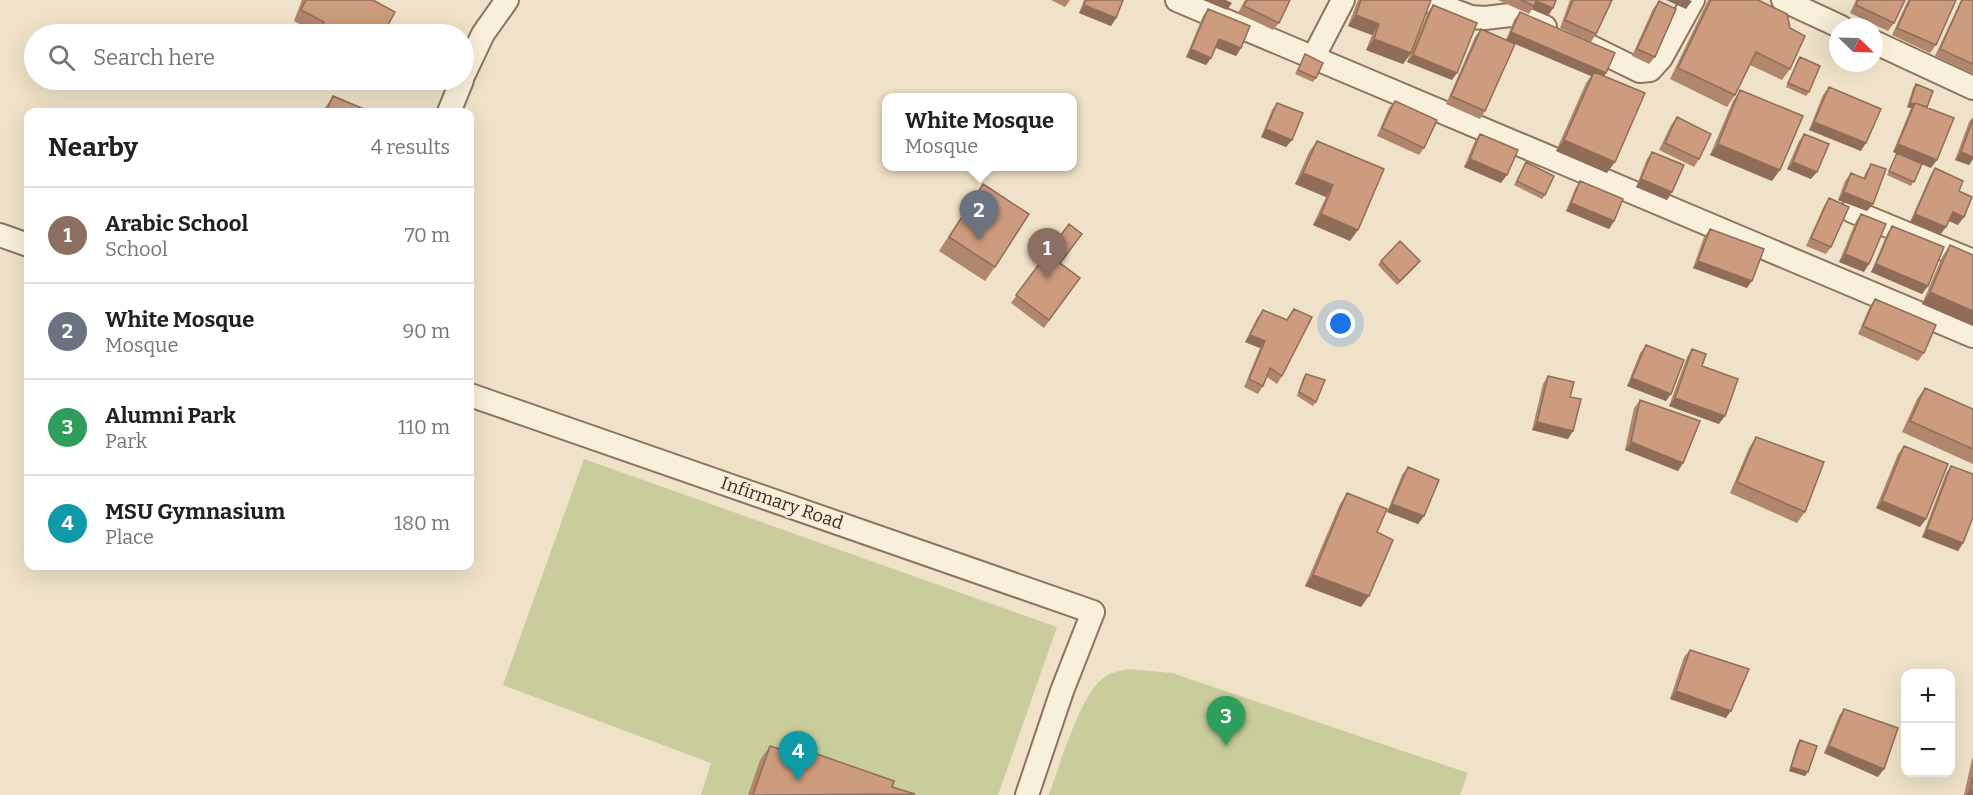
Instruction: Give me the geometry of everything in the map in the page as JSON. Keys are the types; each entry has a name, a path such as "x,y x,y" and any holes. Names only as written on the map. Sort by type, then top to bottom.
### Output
{"street":[{"path":"474,53 483,34 507,0"},
{"path":"1177,0 1973,336"},
{"path":"1313,58 1343,0"},
{"path":"1426,0 1470,17 1510,15 1521,17 1640,71 1650,70 1661,58 1693,0"},
{"path":"1783,0 1829,21"},
{"path":"1883,46 1973,88"},
{"path":"451,108 458,90"},
{"path":"1852,211 1973,261"},
{"path":"0,235 24,244"},
{"name":"Infirmary Road","path":"474,396 1093,612 1062,691 1027,795"}],"green space":[{"path":"584,459 1057,627 998,795 701,795 711,763 503,685"},
{"path":"1129,669 1172,673 1468,773 1460,795 1049,795 1070,735 1092,690 1106,676"}],"building":[{"path":"306,0 373,0 395,12 388,24 323,24 324,22 301,10"},
{"path":"1086,0 1123,0 1116,18 1084,5"},
{"path":"1247,0 1290,0 1279,23 1244,6"},
{"path":"1361,0 1431,0 1411,53 1374,39 1379,24 1356,15"},
{"path":"1521,0 1556,0 1553,8 1536,1 1534,6"},
{"path":"1573,0 1612,0 1596,34 1565,20"},
{"path":"1711,0 1758,0 1787,14 1790,28 1805,36 1790,69 1756,52 1735,95 1678,68"},
{"path":"1858,0 1905,0 1894,23 1856,5"},
{"path":"1910,0 1956,0 1936,45 1897,28"},
{"path":"1962,0 1973,0 1973,64 1940,49"},
{"path":"1659,1 1676,9 1655,57 1637,49"},
{"path":"1433,5 1477,23 1457,73 1413,55"},
{"path":"1208,9 1250,26 1241,48 1219,39 1211,58 1191,49"},
{"path":"1520,12 1615,53 1606,73 1511,32"},
{"path":"1481,29 1515,44 1485,111 1451,96"},
{"path":"1305,54 1323,63 1316,78 1298,70"},
{"path":"1800,57 1820,66 1809,92 1788,83"},
{"path":"1594,72 1645,93 1615,162 1564,140"},
{"path":"1916,84 1933,91 1927,107 1910,103"},
{"path":"1829,87 1881,109 1866,143 1814,122"},
{"path":"1740,90 1803,116 1780,170 1718,144"},
{"path":"333,96 362,108 328,108"},
{"path":"1395,101 1437,120 1424,148 1382,128"},
{"path":"1277,103 1303,113 1292,140 1266,129"},
{"path":"1915,103 1954,118 1937,160 1898,144"},
{"path":"1677,117 1711,134 1699,159 1665,143"},
{"path":"1973,119 1973,157 1961,152"},
{"path":"1480,134 1518,150 1507,175 1470,159"},
{"path":"1804,134 1829,144 1817,172 1793,162"},
{"path":"1317,141 1384,169 1358,230 1321,214 1333,185 1303,173"},
{"path":"1652,152 1684,165 1672,192 1641,179"},
{"path":"1897,153 1922,164 1914,182 1889,171"},
{"path":"1526,162 1554,176 1545,195 1517,181"},
{"path":"1871,164 1886,169 1873,204 1844,192 1851,173 1865,179"},
{"path":"1935,168 1963,181 1959,191 1972,197 1964,217 1953,212 1946,227 1915,214"},
{"path":"1580,181 1623,199 1614,221 1571,203"},
{"path":"983,184 1029,214 995,267 949,237"},
{"path":"1829,198 1849,207 1831,247 1811,238"},
{"path":"1861,214 1886,224 1869,264 1845,254"},
{"path":"1069,224 1082,234 1060,263 1080,278 1049,320 1016,295"},
{"path":"1892,226 1944,247 1928,286 1876,264"},
{"path":"1710,229 1764,249 1752,281 1698,261"},
{"path":"1400,241 1420,261 1400,281 1381,261"},
{"path":"1950,245 1973,255 1973,311 1930,292"},
{"path":"1875,299 1936,325 1924,353 1863,326"},
{"path":"1294,309 1312,317 1282,376 1270,368 1263,386 1249,379 1265,341 1250,335 1263,310 1287,320"},
{"path":"1646,345 1684,360 1671,394 1632,378"},
{"path":"1692,349 1706,354 1702,366 1738,379 1725,416 1675,398"},
{"path":"1306,374 1325,380 1316,402 1299,392"},
{"path":"1548,376 1574,382 1570,397 1581,399 1573,431 1537,422"},
{"path":"1925,388 1973,409 1973,449 1910,421"},
{"path":"1640,400 1700,421 1683,463 1631,442"},
{"path":"1756,437 1824,462 1805,512 1737,482"},
{"path":"1904,446 1948,464 1926,519 1882,501"},
{"path":"1951,466 1973,474 1973,517 1963,543 1927,529"},
{"path":"1408,467 1439,480 1424,516 1392,504"},
{"path":"1347,493 1387,509 1377,532 1393,540 1369,596 1313,575"},
{"path":"1690,650 1749,669 1731,711 1676,691"},
{"path":"1844,709 1898,728 1884,769 1829,746"},
{"path":"1800,740 1817,746 1808,772 1791,767"},
{"path":"770,746 791,753 794,746 894,781 892,787 915,794 753,795"}],"place":[{"name":"White Mosque","path":"979,240"},
{"name":"Arabic School","path":"1047,278"},
{"name":"Alumni Park","path":"1226,746"},
{"name":"MSU Gymnasium","path":"798,781"}]}
